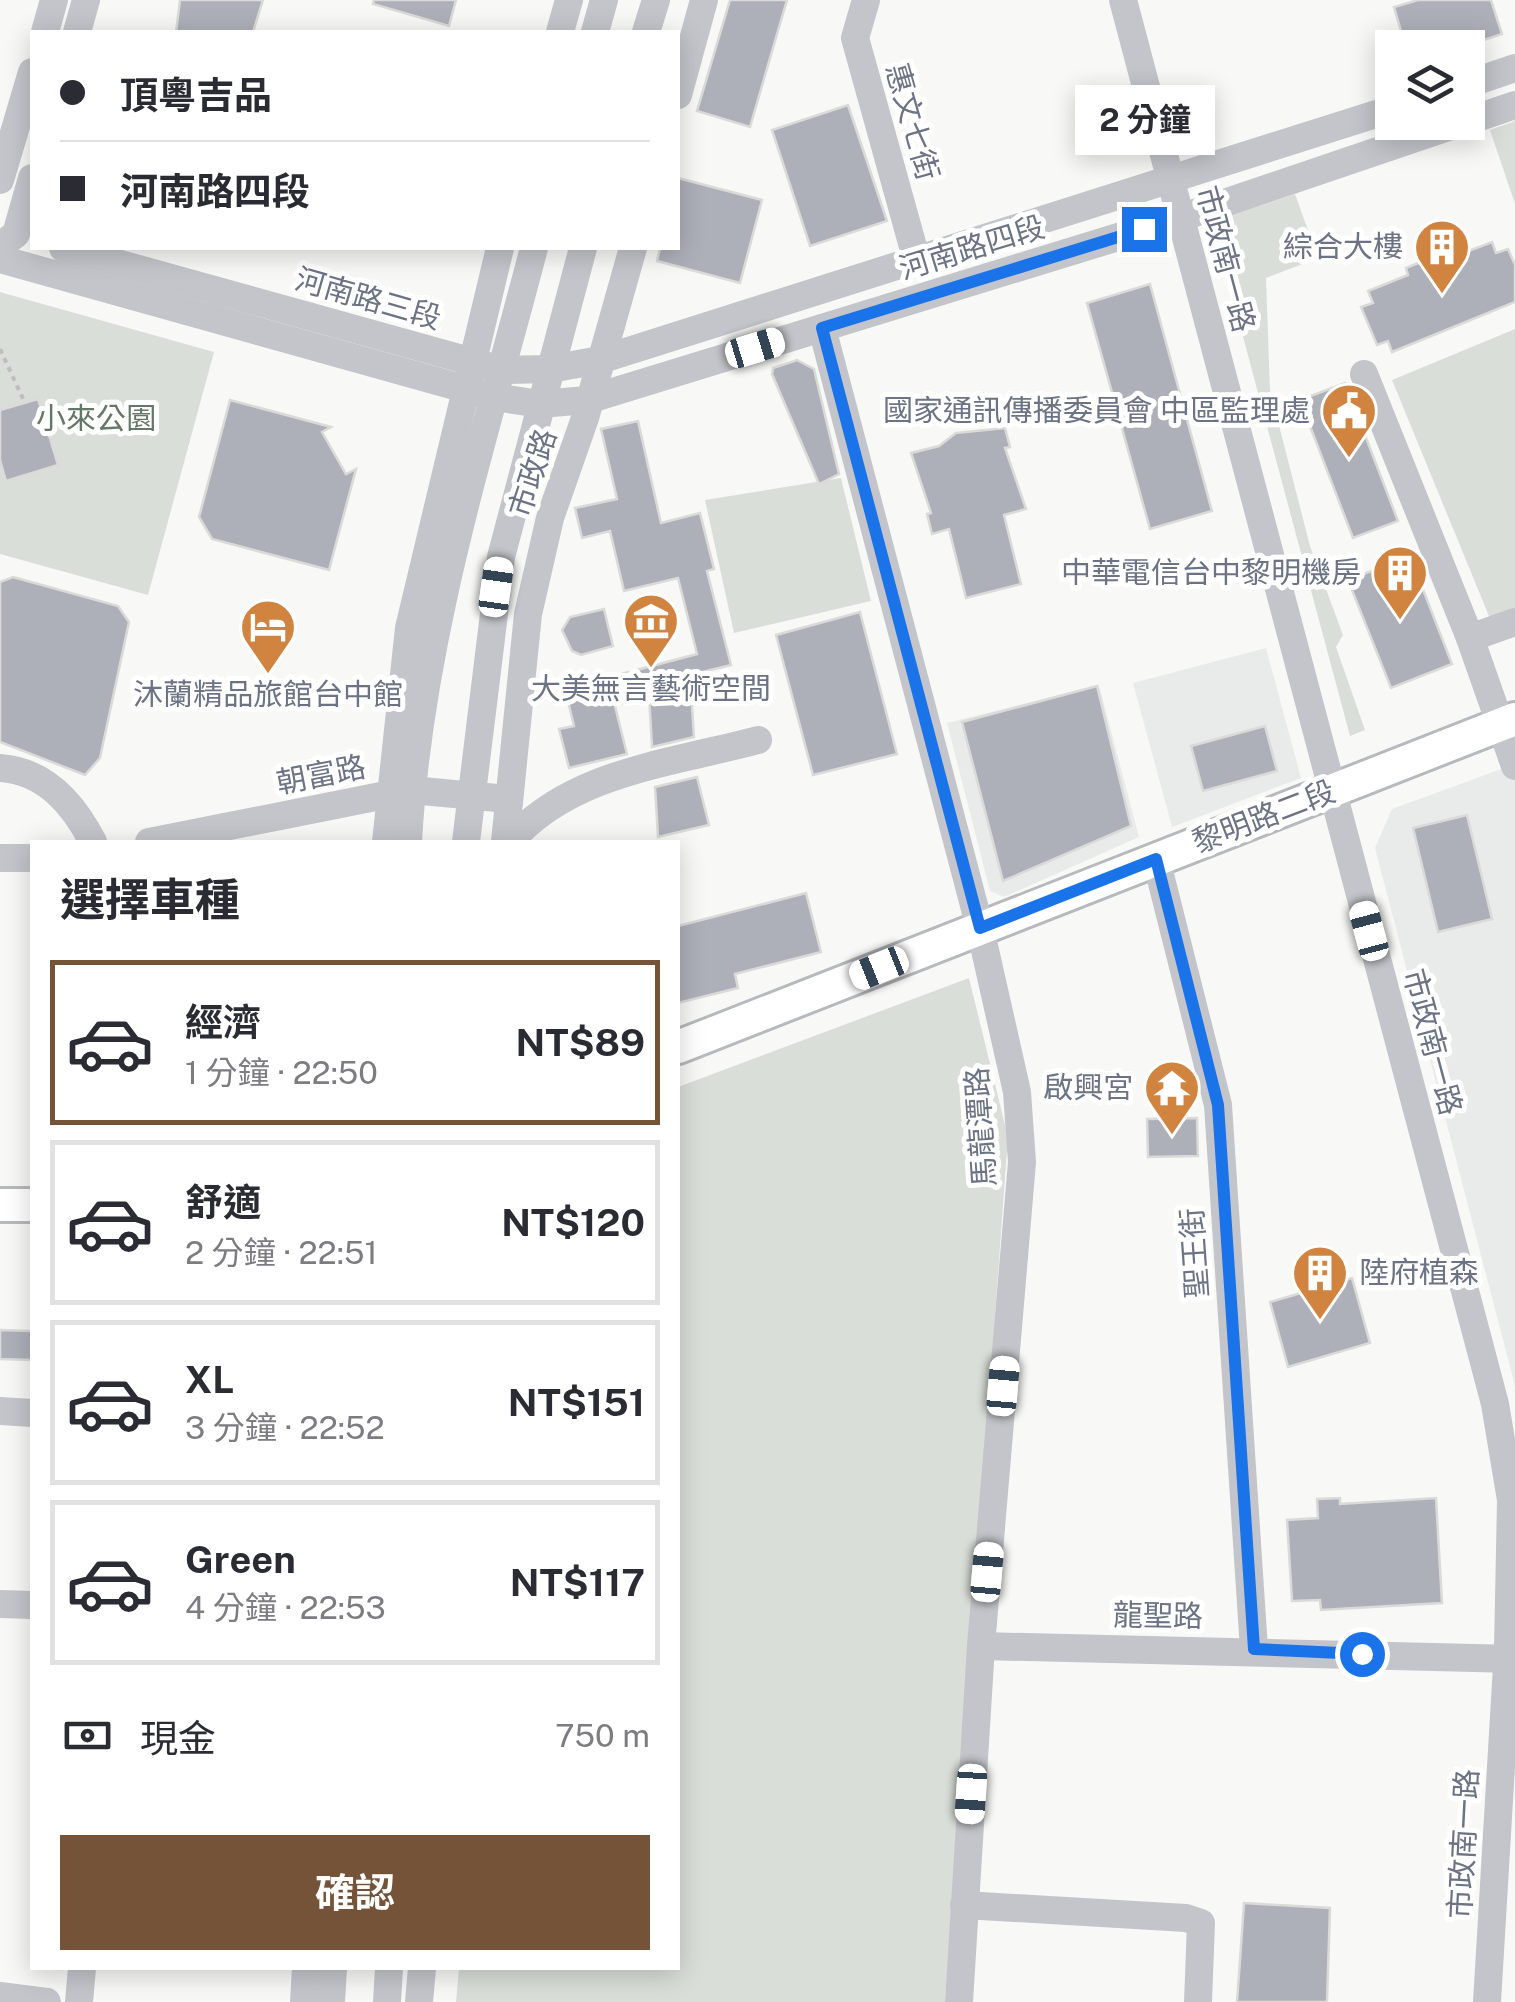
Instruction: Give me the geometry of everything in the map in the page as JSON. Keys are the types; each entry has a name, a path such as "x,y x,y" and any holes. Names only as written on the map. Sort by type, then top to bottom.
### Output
{"main road":[{"name":"黎明路二段","path":"680,1046 1507,722"},
{"path":"0,1205 30,1205"}],"street":[{"path":"45,30 54,0"},
{"path":"77,30 86,0"},
{"path":"561,30 569,0"},
{"path":"595,30 604,0"},
{"path":"647,30 656,0"},
{"path":"680,88 704,0"},
{"name":"惠文七街","path":"866,0 855,38 918,261"},
{"name":"市政南一路","path":"1123,0 1495,1404 1512,1500 1511,1659 1507,1831 1487,2002"},
{"path":"1485,78 1515,68"},
{"path":"0,180 30,79"},
{"name":"河南路四段","path":"1485,115 1515,105"},
{"name":"河南路四段","path":"600,360 1171,183 1375,115"},
{"name":"河南路四段","path":"498,383 540,404 586,400 1180,218 1412,140"},
{"path":"12,237 30,184"},
{"name":"河南路三段","path":"69,250 468,375"},
{"name":"市政路","path":"408,840 400,792 409,628 499,250"},
{"name":"市政路","path":"387,840 453,538 533,250"},
{"name":"市政路","path":"466,840 468,792 500,556 582,250"},
{"name":"市政路","path":"507,840 528,614 550,518 585,418 586,400 632,250"},
{"name":"河南路三段","path":"0,258 498,383 600,360"},
{"name":"馬龍潭路","path":"822,328 980,928 1017,1092 1022,1162 981,1646 959,2002"},
{"path":"1364,374 1507,722 1515,766"},
{"path":"1470,638 1515,622"},
{"path":"509,840 530,818 582,788 758,740"},
{"path":"0,768 28,770 46,782 72,809 92,840"},
{"name":"朝富路","path":"159,840 400,792 468,792 508,798"},
{"path":"0,858 30,858"},
{"name":"聖王街","path":"1156,859 1218,1105 1254,1649"},
{"path":"0,1411 30,1413"},
{"path":"0,1604 30,1606"},
{"name":"龍聖路","path":"981,1646 1254,1649 1511,1659"},
{"path":"964,1905 1186,1918 1201,1924 1198,2002"},
{"path":"79,2002 82,1970"},
{"path":"304,2002 306,1970"},
{"path":"331,2002 333,1970"},
{"path":"387,2002 389,1970"},
{"path":"419,2002 422,1970"},
{"path":"0,1996 47,2002"}],"path":[{"path":"0,349 25,403"}],"shaded area":[{"path":"1266,648 1301,778 1172,827 1133,683"},
{"path":"1099,685 1139,837 1004,897 990,891 947,723"},
{"path":"1515,764 1515,1386 1375,848 1392,809"}],"green space":[{"path":"1515,121 1515,204 1490,130"},
{"path":"1295,194 1318,258 1266,278 1270,390 1310,546 1343,635 1336,647 1365,730 1350,736 1212,221"},
{"name":"小來公園","path":"0,292 214,352 148,595 0,554"},
{"path":"1515,329 1515,611 1491,621 1392,380"},
{"path":"841,478 871,601 734,633 705,500"},
{"path":"969,978 1008,1137 945,2002 456,2002 459,1970 680,1970 680,1086"}],"building":[{"path":"180,0 263,0 254,30 176,30"},
{"path":"374,0 456,0 449,26 373,4"},
{"path":"730,0 787,0 750,127 697,111"},
{"path":"1418,0 1491,0 1502,34 1485,40 1485,30 1401,30 1394,7"},
{"path":"848,105 887,221 810,246 772,130"},
{"path":"680,179 762,200 740,283 657,261 660,250 680,250"},
{"name":"綜合大樓","path":"1492,242 1496,253 1508,249 1515,265 1515,302 1392,352 1388,341 1377,345 1361,307 1373,303 1368,291 1408,275 1406,268 1455,248 1458,255"},
{"path":"1150,284 1212,511 1150,529 1087,303"},
{"path":"797,360 814,369 839,474 819,484 772,374 773,368"},
{"name":"國家通訊傳播委員會 中區監理處","path":"1345,383 1398,521 1353,538 1300,400"},
{"path":"38,399 58,465 6,481 0,460 0,410"},
{"path":"230,400 331,427 322,432 346,474 356,469 329,570 212,539 199,517"},
{"path":"638,421 661,523 700,513 714,569 707,571 731,665 690,675 694,737 652,747 649,696 615,706 627,754 569,768 559,729 574,726 565,689 697,654 678,578 624,591 610,531 582,538 575,508 617,499 601,429"},
{"path":"1005,428 1010,447 1005,448 1026,509 1004,515 1021,584 966,598 949,529 932,534 927,514 931,513 911,453 939,446 956,433"},
{"name":"中華電信台中黎明機房","path":"1410,556 1452,664 1391,688 1348,580"},
{"path":"13,577 118,606 129,622 100,758 85,775 0,742 0,582"},
{"path":"604,609 613,646 581,655 572,651 562,630 570,617"},
{"path":"860,612 897,754 813,775 776,635"},
{"path":"1097,686 1131,826 1003,881 962,722"},
{"path":"1265,726 1277,771 1203,791 1191,746"},
{"path":"697,777 709,825 658,837 655,787"},
{"path":"1467,815 1492,919 1438,932 1413,828"},
{"path":"806,893 821,952 735,974 738,988 680,1002 680,925"},
{"name":"啟興宮","path":"1197,1118 1198,1156 1148,1157 1147,1119"},
{"name":"陸府植森","path":"1352,1278 1370,1343 1288,1367 1270,1302"},
{"path":"0,1330 30,1331 30,1360 0,1359"},
{"path":"1340,1498 1340,1504 1436,1498 1442,1603 1321,1610 1320,1600 1292,1601 1287,1520 1318,1518 1317,1499"},
{"path":"1244,1903 1330,1908 1327,2002 1237,2002"}],"place":[{"name":"綜合大樓","path":"1442,296"},
{"name":"國家通訊傳播委員會 中區監理處","path":"1349,460"},
{"name":"中華電信台中黎明機房","path":"1400,622"},
{"name":"大美無言藝術空間","path":"651,670"},
{"name":"沐蘭精品旅館台中館","path":"268,676"},
{"name":"啟興宮","path":"1172,1137"},
{"name":"陸府植森","path":"1320,1322"}],"route":[{"path":"1144,229 822,328 980,928 1156,859 1218,1105 1254,1649 1362,1654"}]}
